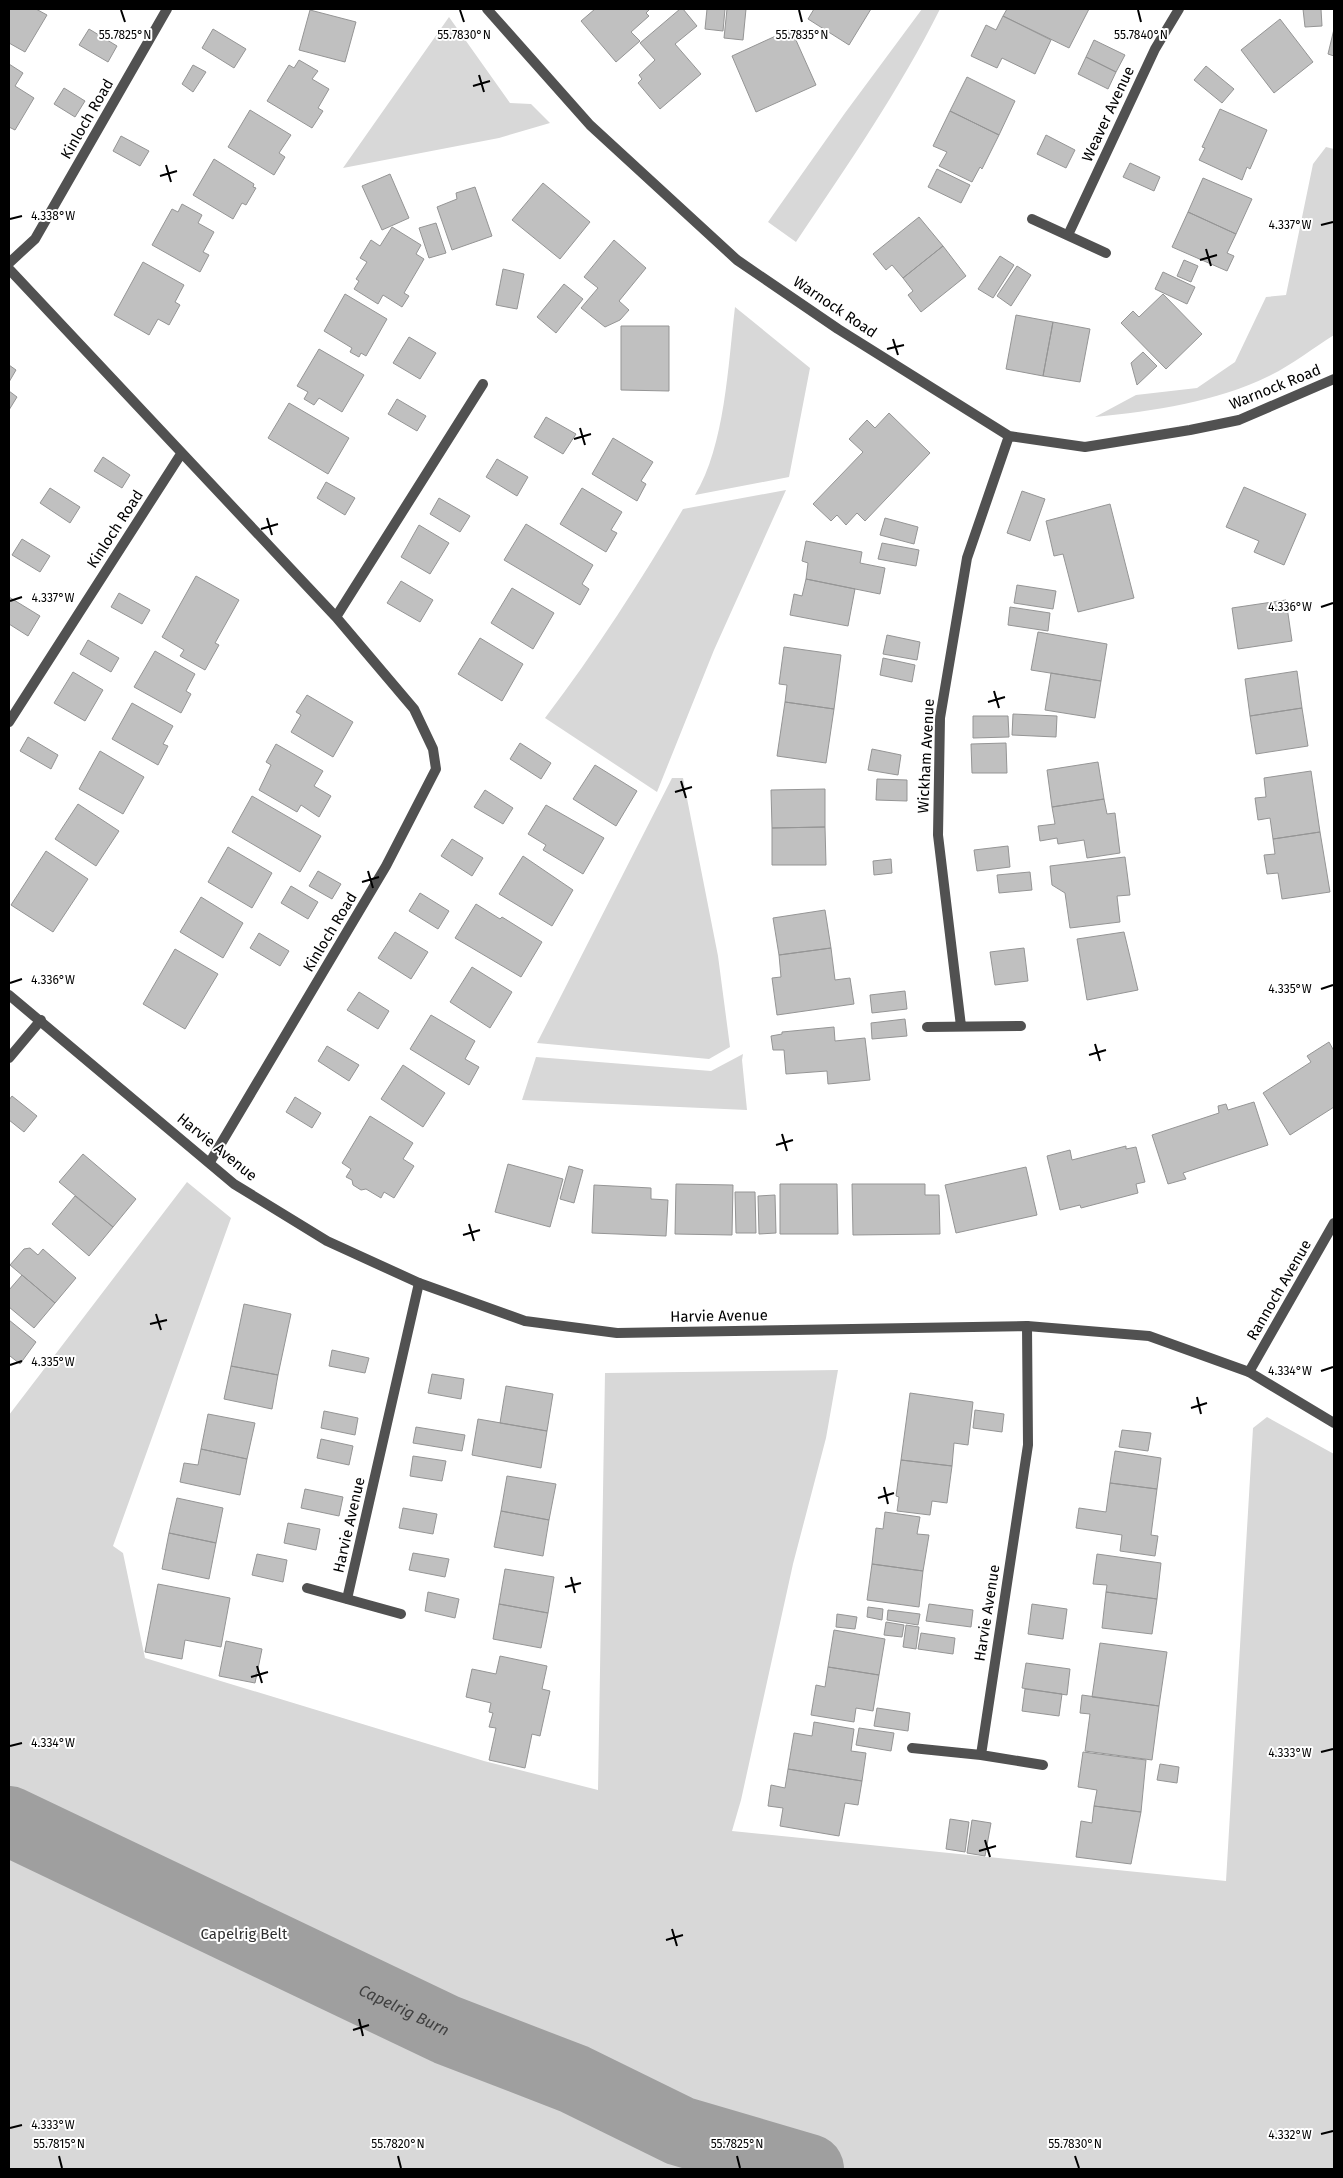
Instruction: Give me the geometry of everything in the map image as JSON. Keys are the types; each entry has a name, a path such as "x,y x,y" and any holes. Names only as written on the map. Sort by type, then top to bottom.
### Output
{"street":[{"name":"Kinloch Road","path":"9,263 35,239 167,9"},
{"name":"Warnock Road","path":"487,9 590,124 737,260 846,334 1009,436 1085,447 1190,430 1239,420 1334,379"},
{"name":"Weaver Avenue","path":"1068,235 1155,49 1179,9"},
{"path":"1032,220 1106,253"},
{"name":"Kinloch Road","path":"9,269 336,617 414,709 433,749 436,769 386,866 210,1162"},
{"path":"336,617 483,384"},
{"name":"Wickham Avenue","path":"961,1026 938,835 940,718 967,558 1009,436"},
{"name":"Kinloch Road","path":"9,722 181,454"},
{"name":"Harvie Avenue","path":"9,995 234,1184 327,1241 419,1283 525,1321 617,1334 1027,1326 1149,1336 1249,1372 1334,1423"},
{"path":"9,1058 41,1020"},
{"path":"926,1027 1020,1026"},
{"name":"Rannoch Avenue","path":"1249,1372 1334,1223"},
{"name":"Harvie Avenue","path":"347,1599 419,1283"},
{"name":"Harvie Avenue","path":"981,1755 1028,1445 1027,1326"},
{"path":"307,1588 401,1614"},
{"path":"912,1748 981,1755 1043,1765"}],"green space":[{"path":"922,9 940,9 890,99 796,242 768,222"},
{"path":"449,17 510,103 531,104 550,123 499,138 343,168"},
{"path":"1326,147 1334,149 1334,335 1278,372 1228,393 1140,412 1095,417 1136,395 1197,388 1235,362 1266,297 1286,295 1313,164"},
{"path":"735,307 810,368 789,477 695,495 713,453 719,429 724,404"},
{"path":"786,490 714,650 657,792 545,718 617,616 683,509"},
{"path":"672,778 683,778 718,956 730,1047 709,1059 537,1043"},
{"path":"743,1054 747,1110 522,1100 536,1057 711,1071"},
{"name":"Capelrig Belt","path":"187,1182 231,1218 113,1546 123,1553 145,1658 484,1761 598,1790 605,1373 838,1370 826,1438 793,1564 741,1800 732,1831 1226,1881 1253,1428 1267,1417 1334,1454 1334,2169 9,2169 9,1415"}],"building":[{"path":"9,9 36,9 47,15 25,52 9,43"},
{"path":"595,9 650,9 646,13 649,16 631,32 640,41 616,62 581,21"},
{"path":"680,9 683,9 697,26 675,44 701,74 660,109 638,83 642,79 639,75 655,60 640,43"},
{"path":"707,9 725,9 723,31 705,29"},
{"path":"727,9 746,9 743,40 724,38"},
{"path":"814,9 871,9 849,45 808,19"},
{"path":"1007,9 1089,9 1069,48 1003,16"},
{"path":"1303,9 1321,9 1322,26 1305,27"},
{"path":"310,10 356,22 345,62 299,50"},
{"path":"1003,16 1051,40 1035,74 1002,58 997,68 971,56 986,25 996,30"},
{"path":"1280,19 1313,62 1274,93 1241,50"},
{"path":"89,29 117,46 108,62 79,45"},
{"path":"213,29 246,49 234,68 202,48"},
{"path":"791,29 816,85 756,112 732,56"},
{"path":"1334,29 1334,56 1328,54"},
{"path":"1094,40 1125,55 1116,72 1086,57"},
{"path":"1086,57 1116,72 1108,89 1078,74"},
{"path":"299,60 318,71 312,79 329,89 318,108 323,111 312,128 267,101 289,65 294,68"},
{"path":"9,64 23,73 15,86 34,98 15,130 9,127"},
{"path":"193,65 206,72 193,92 182,84"},
{"path":"1206,66 1234,89 1222,103 1194,80"},
{"path":"967,77 1015,101 999,135 950,111"},
{"path":"64,88 85,101 75,117 54,104"},
{"path":"1220,109 1267,130 1250,169 1247,167 1242,180 1199,160 1205,148 1202,147"},
{"path":"250,110 291,135 279,153 285,157 274,175 228,147"},
{"path":"950,111 999,135 982,169 980,167 972,182 939,166 947,152 933,146"},
{"path":"1046,135 1075,150 1066,168 1037,154"},
{"path":"121,136 149,151 140,166 113,151"},
{"path":"214,159 254,184 253,187 256,188 246,205 242,203 233,219 193,195"},
{"path":"1130,163 1160,177 1154,191 1123,177"},
{"path":"937,169 970,185 961,203 928,187"},
{"path":"390,174 409,218 382,230 362,186"},
{"path":"1203,178 1252,199 1236,234 1188,212"},
{"path":"543,183 590,222 560,259 512,220"},
{"path":"475,187 492,236 452,250 437,207 457,199 456,193"},
{"path":"182,204 202,215 198,223 214,232 203,252 209,255 200,272 152,245 172,209 178,212"},
{"path":"1188,212 1236,234 1227,253 1234,256 1227,271 1172,247"},
{"path":"919,217 943,246 903,278 892,265 886,270 873,254"},
{"path":"436,223 446,253 429,258 419,228"},
{"path":"392,227 421,245 416,254 424,259 404,293 409,296 402,307 383,295 378,304 354,289 359,281 356,279 367,262 360,258 371,240 380,246"},
{"path":"614,240 646,268 619,301 629,310 620,320 605,327 581,308 598,288 584,277"},
{"path":"943,246 966,276 921,312 908,295 913,291 903,278"},
{"path":"1000,256 1014,265 993,298 978,289"},
{"path":"1184,260 1198,266 1191,282 1177,276"},
{"path":"143,262 184,285 175,302 180,305 169,325 158,319 149,335 114,315"},
{"path":"1017,266 1031,275 1011,306 997,296"},
{"path":"503,269 524,274 517,309 496,305"},
{"path":"1163,272 1195,287 1187,304 1155,289"},
{"path":"564,284 583,299 556,333 537,317"},
{"path":"345,294 387,319 366,356 361,353 359,357 350,352 352,348 324,331"},
{"path":"1163,294 1202,334 1166,369 1121,323 1133,311 1139,317"},
{"path":"1016,315 1053,322 1043,376 1006,369"},
{"path":"1053,322 1090,329 1080,382 1043,376"},
{"path":"621,326 669,326 669,391 621,390"},
{"path":"409,337 436,353 420,379 393,363"},
{"path":"319,349 364,375 342,412 319,398 314,405 304,399 308,392 297,386"},
{"path":"1143,352 1157,366 1137,385 1131,363"},
{"path":"9,365 16,370 9,382"},
{"path":"9,391 17,397 9,410"},
{"path":"397,399 426,416 417,431 388,414"},
{"path":"289,403 349,438 328,474 268,438"},
{"path":"889,413 930,453 865,521 857,513 846,525 837,515 831,521 813,504 863,452 849,439 867,420 875,428"},
{"path":"546,417 576,434 563,454 534,437"},
{"path":"613,438 653,462 641,481 646,484 637,501 592,474"},
{"path":"103,457 130,475 122,488 94,471"},
{"path":"497,459 528,477 517,496 486,477"},
{"path":"326,482 355,498 345,515 317,498"},
{"path":"1244,487 1306,514 1284,565 1254,552 1259,541 1226,527"},
{"path":"50,488 80,507 70,523 40,503"},
{"path":"582,488 622,512 611,530 617,533 606,552 560,524"},
{"path":"1022,491 1045,499 1030,541 1007,533"},
{"path":"439,498 470,516 460,532 430,514"},
{"path":"1110,504 1134,598 1078,612 1063,554 1054,556 1046,521"},
{"path":"885,518 918,527 914,544 880,535"},
{"path":"526,524 593,565 582,584 589,589 580,605 504,560"},
{"path":"419,525 449,543 430,574 401,557"},
{"path":"22,539 50,556 40,572 12,555"},
{"path":"806,541 862,552 860,563 885,568 880,594 806,579 808,563 802,561"},
{"path":"882,543 919,550 916,566 878,559"},
{"path":"196,576 239,600 215,643 219,645 205,670 180,656 184,650 162,637"},
{"path":"806,579 855,589 848,626 790,615 794,594 802,596"},
{"path":"401,581 433,600 420,622 387,603"},
{"path":"1017,585 1056,591 1053,609 1014,603"},
{"path":"512,588 554,613 533,649 491,623"},
{"path":"119,593 150,610 142,624 111,607"},
{"path":"9,597 40,616 28,636 9,624"},
{"path":"1286,600 1292,641 1238,649 1232,608"},
{"path":"1010,607 1050,613 1048,631 1008,625"},
{"path":"1038,632 1107,644 1101,681 1031,670"},
{"path":"887,635 920,642 917,660 883,654"},
{"path":"480,638 523,664 502,701 458,674"},
{"path":"88,640 119,658 111,672 80,654"},
{"path":"784,647 841,655 834,709 785,702 787,685 779,684"},
{"path":"155,651 195,674 186,691 191,694 181,713 134,687"},
{"path":"883,658 915,665 912,682 880,675"},
{"path":"1297,671 1302,708 1250,716 1245,679"},
{"path":"73,672 103,690 85,721 54,703"},
{"path":"1051,673 1101,681 1095,718 1045,710"},
{"path":"307,695 353,722 333,757 291,732 301,715 296,712"},
{"path":"785,702 834,709 826,763 777,756"},
{"path":"132,703 173,726 163,744 168,746 158,765 112,739"},
{"path":"1302,708 1308,746 1256,754 1250,716"},
{"path":"1013,714 1057,716 1056,737 1012,735"},
{"path":"973,716 1008,716 1009,737 973,738"},
{"path":"28,737 58,755 51,769 20,751"},
{"path":"520,743 551,763 541,779 510,759"},
{"path":"1006,743 1007,773 972,773 971,744"},
{"path":"276,744 323,771 314,786 331,796 319,817 301,805 297,812 259,790 271,765 266,762"},
{"path":"872,749 901,755 898,775 868,770"},
{"path":"100,751 144,777 123,814 79,789"},
{"path":"1098,762 1104,799 1052,807 1047,770"},
{"path":"595,765 637,791 616,826 573,799"},
{"path":"1311,771 1320,832 1273,839 1270,818 1258,820 1255,798 1266,797 1264,778"},
{"path":"877,779 907,780 907,801 876,800"},
{"path":"825,789 825,827 772,828 771,790"},
{"path":"485,790 513,808 503,824 474,807"},
{"path":"252,796 321,836 300,872 232,832"},
{"path":"1104,799 1107,814 1115,813 1120,853 1087,858 1084,840 1058,844 1057,838 1040,841 1038,826 1055,824 1052,807"},
{"path":"78,804 119,831 96,866 55,839"},
{"path":"546,805 604,838 583,874 543,850 546,845 528,834"},
{"path":"825,827 826,865 772,865 772,828"},
{"path":"1320,832 1330,892 1282,899 1278,873 1267,874 1264,855 1275,854 1273,839"},
{"path":"452,839 483,858 472,876 441,856"},
{"path":"1008,846 1010,867 977,871 974,850"},
{"path":"228,847 272,873 252,908 208,882"},
{"path":"46,851 88,879 53,932 11,905"},
{"path":"523,856 573,890 552,926 499,894"},
{"path":"1125,857 1130,895 1117,896 1120,922 1070,928 1065,893 1052,885 1050,866"},
{"path":"891,859 892,873 874,875 873,861"},
{"path":"318,871 341,884 332,899 309,886"},
{"path":"1030,872 1032,890 999,893 997,875"},
{"path":"291,886 318,902 308,919 281,903"},
{"path":"420,893 449,911 438,929 409,911"},
{"path":"201,897 243,923 223,958 180,932"},
{"path":"476,904 500,919 502,917 542,942 521,977 455,938"},
{"path":"825,910 831,948 779,955 773,918"},
{"path":"395,932 428,952 411,979 378,958"},
{"path":"1124,932 1138,990 1087,1000 1077,939"},
{"path":"259,933 289,951 280,966 250,948"},
{"path":"831,948 835,980 850,978 854,1004 777,1015 772,978 781,977 779,955"},
{"path":"1024,948 1028,981 995,985 990,952"},
{"path":"175,949 218,974 185,1029 143,1004"},
{"path":"472,967 512,992 490,1028 450,1002"},
{"path":"905,991 907,1009 872,1013 870,995"},
{"path":"359,992 389,1011 378,1029 347,1010"},
{"path":"431,1015 475,1041 465,1059 479,1067 469,1085 410,1049"},
{"path":"905,1019 907,1036 872,1039 871,1023"},
{"path":"834,1027 835,1041 865,1038 870,1080 828,1084 827,1071 786,1074 784,1050 773,1050 771,1036 782,1034 782,1032"},
{"path":"1329,1042 1334,1051 1334,1107 1290,1135 1263,1093 1311,1062 1307,1056"},
{"path":"327,1046 359,1065 349,1081 318,1061"},
{"path":"403,1065 445,1093 423,1127 381,1099"},
{"path":"12,1096 37,1116 24,1132 9,1120 9,1100"},
{"path":"295,1097 321,1113 312,1128 286,1112"},
{"path":"1254,1102 1268,1145 1183,1173 1186,1179 1168,1184 1152,1135 1219,1113 1218,1106 1226,1104 1228,1110"},
{"path":"370,1116 413,1143 403,1159 414,1166 394,1198 384,1192 381,1198 366,1189 361,1190 353,1185 352,1180 346,1177 351,1169 342,1163"},
{"path":"1126,1146 1126,1149 1136,1147 1145,1182 1136,1184 1138,1193 1081,1208 1080,1205 1060,1210 1047,1156 1070,1150 1072,1160"},
{"path":"83,1154 136,1199 113,1227 59,1182"},
{"path":"508,1164 563,1179 550,1227 495,1212"},
{"path":"569,1166 583,1170 574,1203 560,1199"},
{"path":"1026,1167 1037,1215 956,1233 945,1185"},
{"path":"676,1184 733,1185 732,1235 675,1234"},
{"path":"780,1184 837,1184 838,1234 780,1234"},
{"path":"852,1184 925,1184 925,1195 939,1195 940,1234 853,1235"},
{"path":"594,1185 651,1188 651,1199 668,1200 666,1236 592,1233"},
{"path":"735,1192 755,1192 756,1233 736,1233"},
{"path":"775,1195 776,1233 759,1234 758,1196"},
{"path":"75,1196 113,1227 89,1256 52,1224"},
{"path":"30,1248 38,1255 43,1249 76,1278 55,1303 10,1265 24,1249"},
{"path":"22,1275 55,1303 34,1328 9,1307 9,1290"},
{"path":"244,1304 291,1314 278,1375 231,1366"},
{"path":"9,1320 36,1342 20,1364 10,1356 9,1358"},
{"path":"332,1350 369,1358 365,1373 329,1366"},
{"path":"231,1366 278,1375 272,1409 224,1399"},
{"path":"432,1374 464,1379 461,1399 428,1393"},
{"path":"506,1386 553,1394 547,1431 500,1423"},
{"path":"910,1393 973,1402 968,1445 954,1443 952,1466 901,1460"},
{"path":"975,1410 1004,1414 1002,1432 973,1428"},
{"path":"324,1411 358,1418 355,1435 321,1428"},
{"path":"208,1414 255,1423 247,1459 201,1449"},
{"path":"478,1419 547,1431 541,1468 472,1455"},
{"path":"416,1427 465,1435 462,1451 413,1443"},
{"path":"1122,1430 1151,1433 1148,1451 1119,1447"},
{"path":"321,1439 353,1446 349,1465 317,1458"},
{"path":"201,1449 247,1459 240,1495 180,1482 184,1463 198,1465"},
{"path":"1115,1451 1161,1458 1157,1489 1110,1483"},
{"path":"413,1456 446,1461 442,1481 410,1476"},
{"path":"901,1460 952,1466 947,1503 932,1501 930,1515 897,1511 899,1497 896,1496"},
{"path":"507,1476 556,1484 549,1520 501,1511"},
{"path":"1110,1483 1157,1489 1151,1535 1158,1536 1155,1556 1120,1551 1122,1535 1076,1528 1079,1508 1106,1512"},
{"path":"305,1489 343,1497 339,1516 301,1508"},
{"path":"177,1498 223,1508 216,1543 169,1533"},
{"path":"403,1508 437,1514 433,1534 399,1528"},
{"path":"501,1511 549,1520 543,1556 494,1547"},
{"path":"885,1512 920,1517 917,1534 929,1535 923,1571 872,1564 876,1528 883,1529"},
{"path":"288,1523 320,1529 316,1550 284,1543"},
{"path":"169,1533 216,1543 209,1579 162,1569"},
{"path":"413,1553 449,1559 445,1577 409,1570"},
{"path":"257,1554 287,1560 283,1582 252,1575"},
{"path":"1097,1554 1161,1563 1157,1599 1106,1592 1107,1585 1093,1584"},
{"path":"872,1564 923,1571 919,1607 867,1600"},
{"path":"505,1569 554,1577 548,1613 499,1604"},
{"path":"158,1584 230,1598 221,1647 185,1640 182,1659 145,1652"},
{"path":"428,1592 459,1599 455,1618 425,1611"},
{"path":"1106,1592 1157,1599 1152,1634 1102,1628"},
{"path":"499,1604 548,1613 541,1648 493,1639"},
{"path":"929,1604 973,1610 971,1627 926,1621"},
{"path":"1032,1604 1067,1609 1063,1639 1028,1634"},
{"path":"868,1607 883,1609 882,1620 867,1617"},
{"path":"888,1610 920,1614 918,1625 887,1620"},
{"path":"837,1614 857,1617 855,1629 836,1627"},
{"path":"886,1622 904,1625 902,1637 884,1635"},
{"path":"906,1625 919,1627 916,1649 903,1647"},
{"path":"834,1630 885,1639 879,1675 828,1667"},
{"path":"921,1633 955,1638 953,1654 918,1649"},
{"path":"226,1641 262,1649 255,1683 219,1676"},
{"path":"1100,1643 1167,1652 1159,1706 1092,1697"},
{"path":"500,1656 547,1666 542,1689 550,1691 540,1736 532,1734 525,1768 489,1760 496,1728 489,1727 493,1713 489,1712 491,1703 466,1697 472,1669 496,1674"},
{"path":"1026,1663 1070,1669 1067,1695 1022,1688"},
{"path":"828,1667 879,1675 873,1711 856,1708 854,1722 811,1715 816,1685 825,1687"},
{"path":"1025,1689 1062,1694 1059,1716 1022,1711"},
{"path":"1082,1695 1159,1706 1152,1760 1085,1751 1090,1714 1080,1713"},
{"path":"877,1708 910,1713 908,1731 874,1726"},
{"path":"814,1722 854,1729 851,1751 866,1753 862,1781 788,1769 794,1733 812,1736"},
{"path":"859,1728 894,1733 891,1751 856,1745"},
{"path":"1083,1752 1146,1760 1141,1812 1094,1806 1097,1790 1078,1787"},
{"path":"1160,1764 1179,1767 1177,1783 1157,1780"},
{"path":"788,1769 862,1781 858,1805 845,1803 839,1836 780,1826 783,1808 768,1806 771,1785 785,1788"},
{"path":"1094,1806 1141,1812 1131,1864 1076,1857 1081,1821 1092,1823"},
{"path":"950,1819 969,1822 965,1852 946,1849"},
{"path":"972,1820 991,1823 985,1856 967,1853"}],"waterway":[{"name":"Capelrig Burn","path":"9,1821 447,2030 574,2079 680,2131 809,2169"}]}
